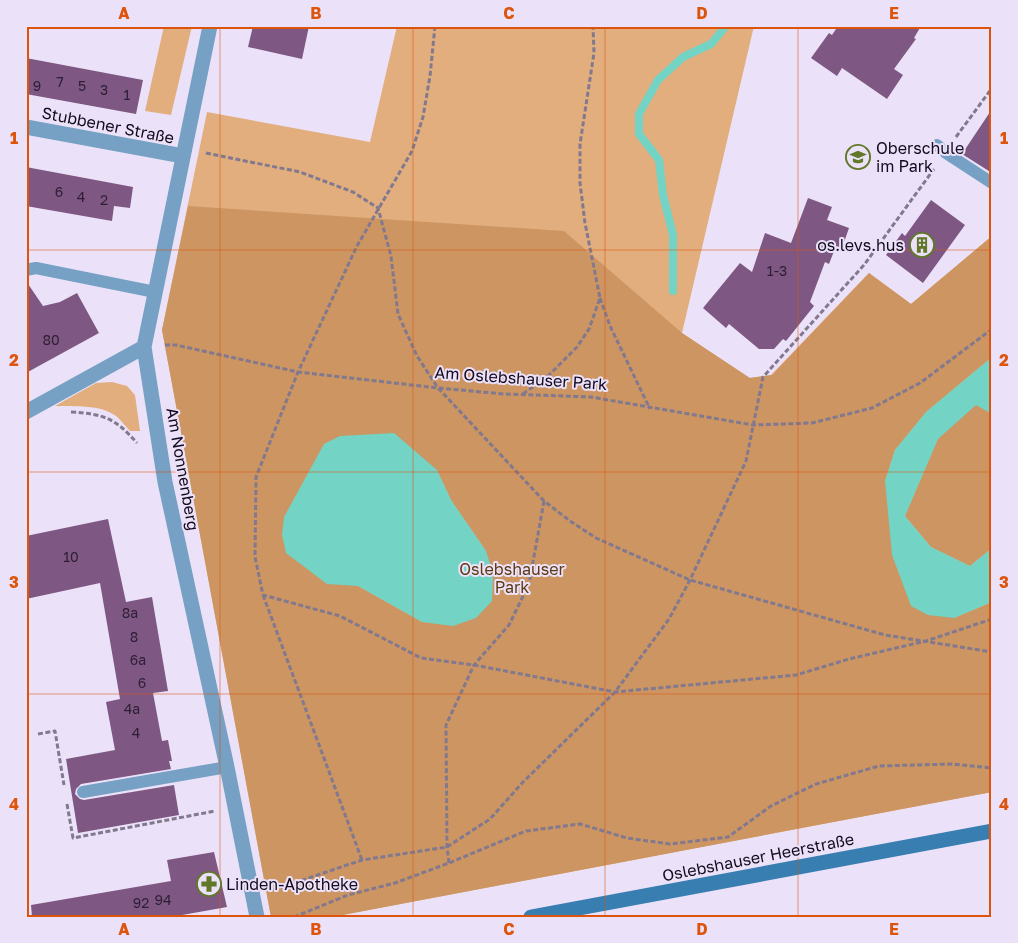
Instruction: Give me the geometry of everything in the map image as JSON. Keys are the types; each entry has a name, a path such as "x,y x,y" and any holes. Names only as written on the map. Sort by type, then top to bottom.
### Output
{"main road":[{"name":"Oslebshauser Heerstraße","path":"531,917 992,831"}],"street":[{"name":"Am Nonnenberg","path":"210,26 144,347 165,482 227,767 257,917"},
{"name":"Stubbener Straße","path":"26,127 183,156"},
{"path":"31,409 144,347"}],"lane":[{"path":"941,149 992,182"},
{"path":"26,270 36,268 155,292"},
{"path":"83,792 227,767"}],"path":[{"path":"362,860 263,595 255,557 256,477 298,372 357,246 412,151 423,118 430,76 435,26"},
{"path":"592,26 594,53 580,144 580,183 585,223 600,298 614,335 650,409"},
{"path":"253,896 362,860 447,847 490,819 523,782 615,692 669,619 690,580 746,461 763,377 864,265 941,149 992,88"},
{"path":"183,156 208,152 300,172 353,192 378,208 391,256 398,314 417,356 438,388 544,501 596,538 690,580 885,636 992,652"},
{"path":"522,394 548,376 577,347 589,329 600,298"},
{"name":"Am Oslebshauser Park","path":"144,347 176,344 298,372 438,388 591,397 650,409 754,425 812,423 872,408 920,383 992,330"},
{"path":"31,409 88,413 108,417 123,428 142,451"},
{"path":"449,863 447,847 446,724 474,665 509,625 529,584 544,501"},
{"path":"263,595 340,616 420,658 474,665 615,692 796,675 849,659 926,641 992,619"},
{"path":"294,917 348,895 395,882 449,863 526,831 580,824 627,838 670,844 728,837 771,806 816,784 879,766 952,764 992,768"}],"green space":[{"path":"164,26 192,26 171,115 145,111"},
{"name":"Oslebshauser Park","path":"397,26 754,26 682,333 749,378 771,375 869,273 911,304 992,236 992,792 332,917 271,917 162,330 207,112 370,142"},
{"name":"Oslebshauser Park","path":"188,206 564,231 682,333 750,378 772,375 869,273 911,304 992,236 992,357 926,412 895,450 885,481 954,618 992,602 992,792 332,917 271,917 162,330","holes":["437,470 451,500 486,551 422,622 358,586"]},
{"path":"112,382 127,386 135,395 140,431 130,431 110,412 87,407 55,406 96,383"},
{"path":"976,404 992,414 992,548 970,566 931,547 905,516 938,438"}],"shaded area":[{"path":"992,357 992,414 976,405 938,439 905,516 931,547 970,566 992,548 992,602 954,618 928,615 911,606 892,555 885,481 895,450 926,412"},
{"path":"394,433 437,470 451,500 486,551 493,573 492,601 476,618 453,626 422,622 358,586 327,584 286,553 282,535 284,517 324,444 340,436"}],"building":[{"path":"253,26 309,26 302,59 248,47"},
{"path":"838,26 921,26 914,38 916,39 894,69 903,75 887,99 842,68 837,76 811,58 829,33 832,35"},
{"path":"26,58 143,80 136,114 26,94"},
{"path":"992,109 992,173 962,154"},
{"path":"26,167 133,187 130,208 114,206 112,221 26,206"},
{"path":"808,198 832,207 827,220 849,228 842,248 836,246 829,264 825,262 810,302 814,306 786,341 783,339 774,349 759,349 729,324 726,328 703,308 740,263 752,272 765,233 791,243"},
{"name":"os.levs.hus","path":"931,200 965,225 923,283 886,255 902,233 905,236"},
{"path":"26,281 43,306 60,302 77,293 99,333 26,373"},
{"path":"108,519 126,602 152,597 168,691 153,693 162,741 168,740 172,761 169,761 171,769 81,784 76,789 75,794 84,800 174,785 179,815 78,833 66,759 115,750 106,702 120,699 100,583 26,599 26,536"},
{"path":"214,852 227,907 171,917 32,917 31,905 171,881 167,860"}],"waterway":[{"path":"673,291 673,235 663,195 659,160 639,134 639,114 658,80 683,57 711,44 726,26"}],"place":[{"name":"Oberschule im Park","path":"858,157"},
{"name":"os.levs.hus","path":"922,245"},
{"name":"Linden-Apotheke","path":"209,884"}]}
